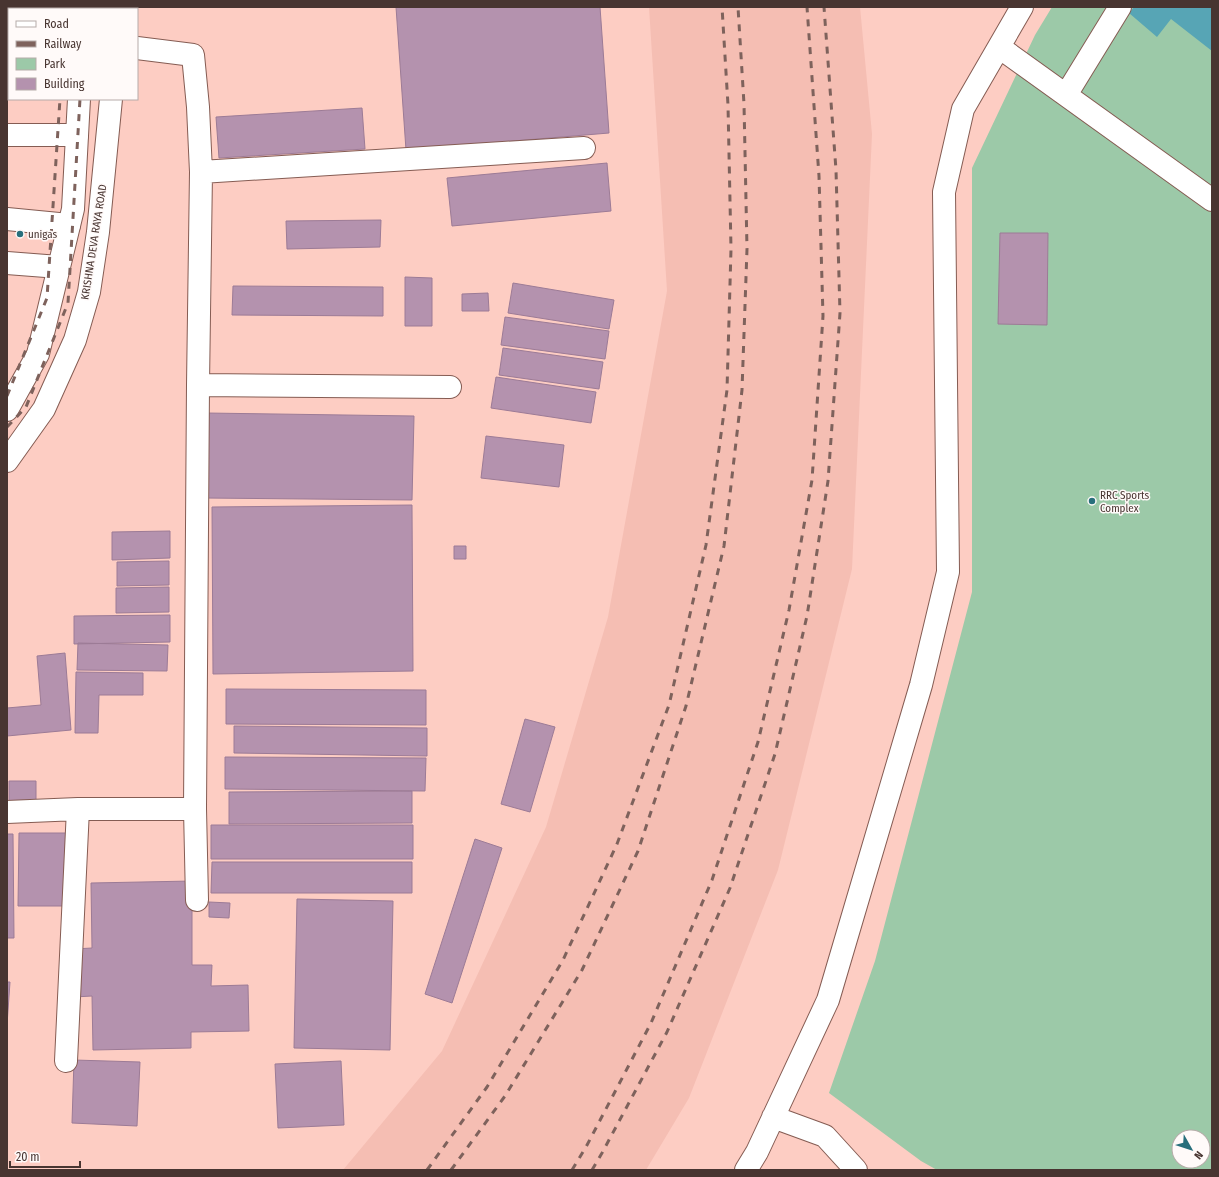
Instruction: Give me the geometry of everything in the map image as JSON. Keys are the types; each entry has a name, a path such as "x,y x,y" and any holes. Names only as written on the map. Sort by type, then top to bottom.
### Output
{"street":[{"path":"746,1170 757,1152 828,1000 921,685 948,572 944,192 963,109 1022,7"},
{"path":"1066,96 1120,7"},
{"path":"999,47 1212,200"},
{"path":"138,48 193,55 198,107 201,172 195,809 197,900"},
{"path":"7,410 38,354 73,209 79,100"},
{"name":"KRISHNA DEVA RAYA ROAD","path":"7,461 44,409 75,340 88,292 98,232 111,100"},
{"path":"7,135 77,135"},
{"path":"201,172 584,148"},
{"path":"7,219 69,225"},
{"path":"7,263 59,267"},
{"path":"198,385 450,387"},
{"path":"7,812 78,809 195,809"},
{"path":"66,1061 78,809"},
{"path":"773,1117 825,1136 856,1170"}],"shaded area":[{"path":"649,7 860,7 872,134 852,569 778,870 689,1098 646,1170 343,1170 442,1051 546,827 608,617 667,291"}],"green space":[{"name":"RRC Sports Complex","path":"1052,7 1212,7 1212,1170 937,1170 921,1161 829,1093 875,961 972,592 972,168 1035,35"}],"water":[{"path":"1134,7 1212,7 1212,51 1171,19 1157,37 1129,13"}],"building":[{"path":"396,7 600,7 609,133 406,150"},
{"path":"362,108 365,149 219,158 216,117"},
{"path":"607,163 611,211 452,226 447,178"},
{"path":"381,220 380,247 287,249 286,221"},
{"path":"1000,233 1048,233 1047,325 998,324"},
{"path":"405,277 432,278 432,326 405,326"},
{"path":"513,283 614,300 609,329 508,313"},
{"path":"233,286 383,287 383,316 232,315"},
{"path":"488,293 489,311 462,311 462,294"},
{"path":"505,317 609,331 605,359 501,345"},
{"path":"503,348 603,362 599,389 499,375"},
{"path":"496,377 596,392 591,423 491,408"},
{"path":"206,413 414,416 412,500 204,498"},
{"path":"486,436 564,445 559,487 481,478"},
{"path":"412,505 413,671 213,674 212,507"},
{"path":"170,531 170,558 112,560 112,532"},
{"path":"454,546 466,546 466,559 454,559"},
{"path":"169,561 169,585 117,586 117,562"},
{"path":"169,587 169,612 116,613 116,588"},
{"path":"170,615 170,642 74,644 74,616"},
{"path":"78,643 168,645 167,671 77,670"},
{"path":"65,653 71,730 7,736 7,708 41,705 37,656"},
{"path":"76,672 143,673 143,695 99,695 98,733 75,733"},
{"path":"226,689 426,690 426,725 226,724"},
{"path":"525,719 555,727 530,812 501,804"},
{"path":"234,726 427,728 427,756 234,753"},
{"path":"225,757 426,758 425,791 225,789"},
{"path":"9,781 36,781 36,804 9,804"},
{"path":"412,791 412,823 229,824 229,792"},
{"path":"211,825 413,825 413,859 211,859"},
{"path":"19,833 68,833 67,906 18,906"},
{"path":"7,834 13,834 14,938 7,938"},
{"path":"475,839 502,848 452,1003 425,994"},
{"path":"212,862 412,862 412,893 211,893"},
{"path":"192,881 192,965 212,965 211,986 248,985 249,1031 191,1032 191,1048 93,1050 92,996 74,997 74,949 92,948 91,883"},
{"path":"297,899 393,901 390,1050 294,1048"},
{"path":"209,902 230,903 229,918 209,917"},
{"path":"7,982 10,982 7,1025"},
{"path":"74,1060 140,1062 137,1126 72,1123"},
{"path":"341,1061 344,1125 278,1128 275,1064"}],"railway":[{"path":"427,1170 487,1087 563,960 617,844 669,705 706,545 727,390 731,249 728,105 722,7"},
{"path":"451,1170 505,1096 582,970 638,851 686,706 724,546 742,390 747,249 744,104 738,7"},
{"path":"572,1170 586,1147 651,1023 712,880 758,742 789,610 812,480 823,316 819,176 807,7"},
{"path":"592,1170 667,1032 730,888 775,754 807,616 828,481 840,313 836,170 824,7"},
{"path":"7,396 47,298 60,100"},
{"path":"7,427 26,407 68,303 80,100"}],"place":[{"name":"unigas","path":"20,234"},
{"name":"RRC Sports Complex","path":"1092,501"}]}
